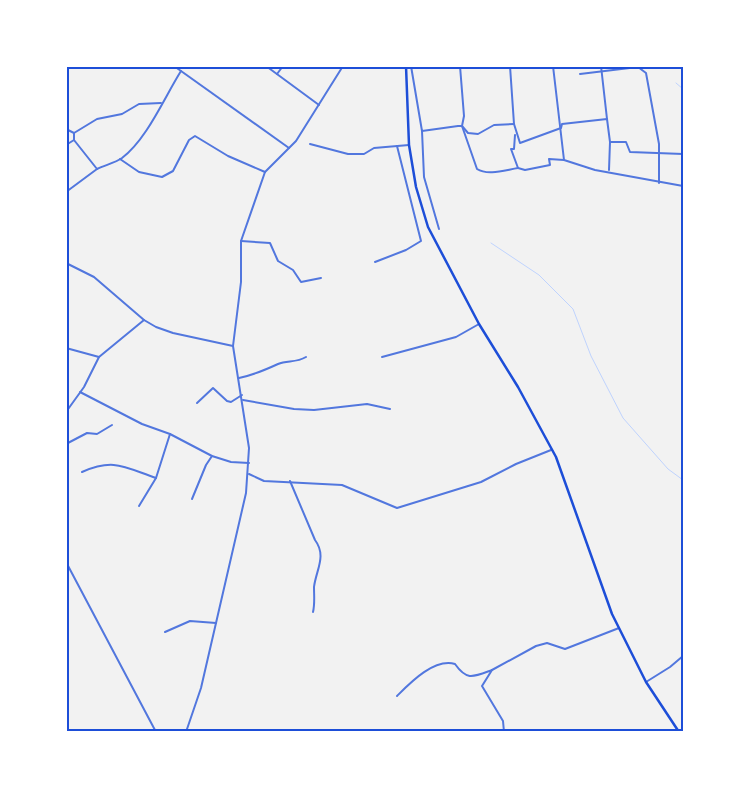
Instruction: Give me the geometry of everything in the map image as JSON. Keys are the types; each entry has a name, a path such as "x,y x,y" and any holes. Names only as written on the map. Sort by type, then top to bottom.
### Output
{"main road":[{"path":"406,66 409,145 416,187 428,227 479,324 518,387 560,468 605,598 618,628 646,682 679,732"}],"street":[{"path":"66,70 72,66"},
{"path":"174,66 289,148"},
{"path":"266,66 319,105"},
{"path":"277,74 283,66"},
{"path":"186,732 199,695 241,518 248,474 249,448 243,400 233,346 241,282 241,241 266,172 289,148 344,66"},
{"path":"411,66 422,131 424,177 439,229"},
{"path":"460,66 464,116 462,126 477,169 482,172 518,168 525,170 550,165 549,160 564,160 595,170 609,171 645,178 659,183 683,186"},
{"path":"510,66 515,133 514,149 511,149 518,168"},
{"path":"553,66 564,160"},
{"path":"602,66 610,142 609,171"},
{"path":"580,74 638,67 646,73 659,144 659,183"},
{"path":"66,192 97,169 120,159 132,148 145,132 181,71"},
{"path":"74,133 96,119 122,114 139,104 161,103"},
{"path":"515,133 520,143 561,128 562,124 607,119"},
{"path":"462,126 468,133 478,134 494,125 514,124"},
{"path":"422,131 462,126"},
{"path":"66,129 74,133"},
{"path":"74,133 74,140 97,169"},
{"path":"120,159 140,172 162,177 173,171 189,140 195,136 228,156 266,172"},
{"path":"66,146 74,140"},
{"path":"610,142 626,142 630,152 683,154"},
{"path":"310,144 348,154 364,154 374,148 409,145"},
{"path":"375,262 406,250 421,241 397,146"},
{"path":"241,241 270,243 278,261 293,270 301,282 321,278"},
{"path":"66,263 94,277 144,320 167,332 233,346"},
{"path":"66,412 80,392 99,356 144,320"},
{"path":"382,357 456,337 479,324"},
{"path":"66,348 99,356"},
{"path":"239,378 255,375 280,363 300,361 306,357"},
{"path":"197,403 213,388 227,401 231,402 242,395"},
{"path":"80,392 142,424 170,434 212,456 231,462 249,463"},
{"path":"243,400 294,410 314,410 367,404 390,409"},
{"path":"66,444 87,433 97,434 112,426"},
{"path":"139,506 156,478 170,434"},
{"path":"248,474 264,481 342,485 397,508 481,482 516,464 551,450"},
{"path":"192,499 206,465 212,456"},
{"path":"82,472 98,465 110,463 156,478"},
{"path":"290,482 315,540 321,548 322,556 314,586 314,612"},
{"path":"66,562 156,732"},
{"path":"165,632 190,621 216,623"},
{"path":"397,696 417,675 449,663 455,664 467,676 473,676 492,670 536,646 547,643 565,649 618,628"},
{"path":"646,682 670,667 683,656"},
{"path":"492,670 482,686 502,721 504,732"}],"waterway":[{"path":"676,83 683,89"},
{"path":"491,243 539,275 573,309 591,356 623,418 668,469 683,480"}]}
